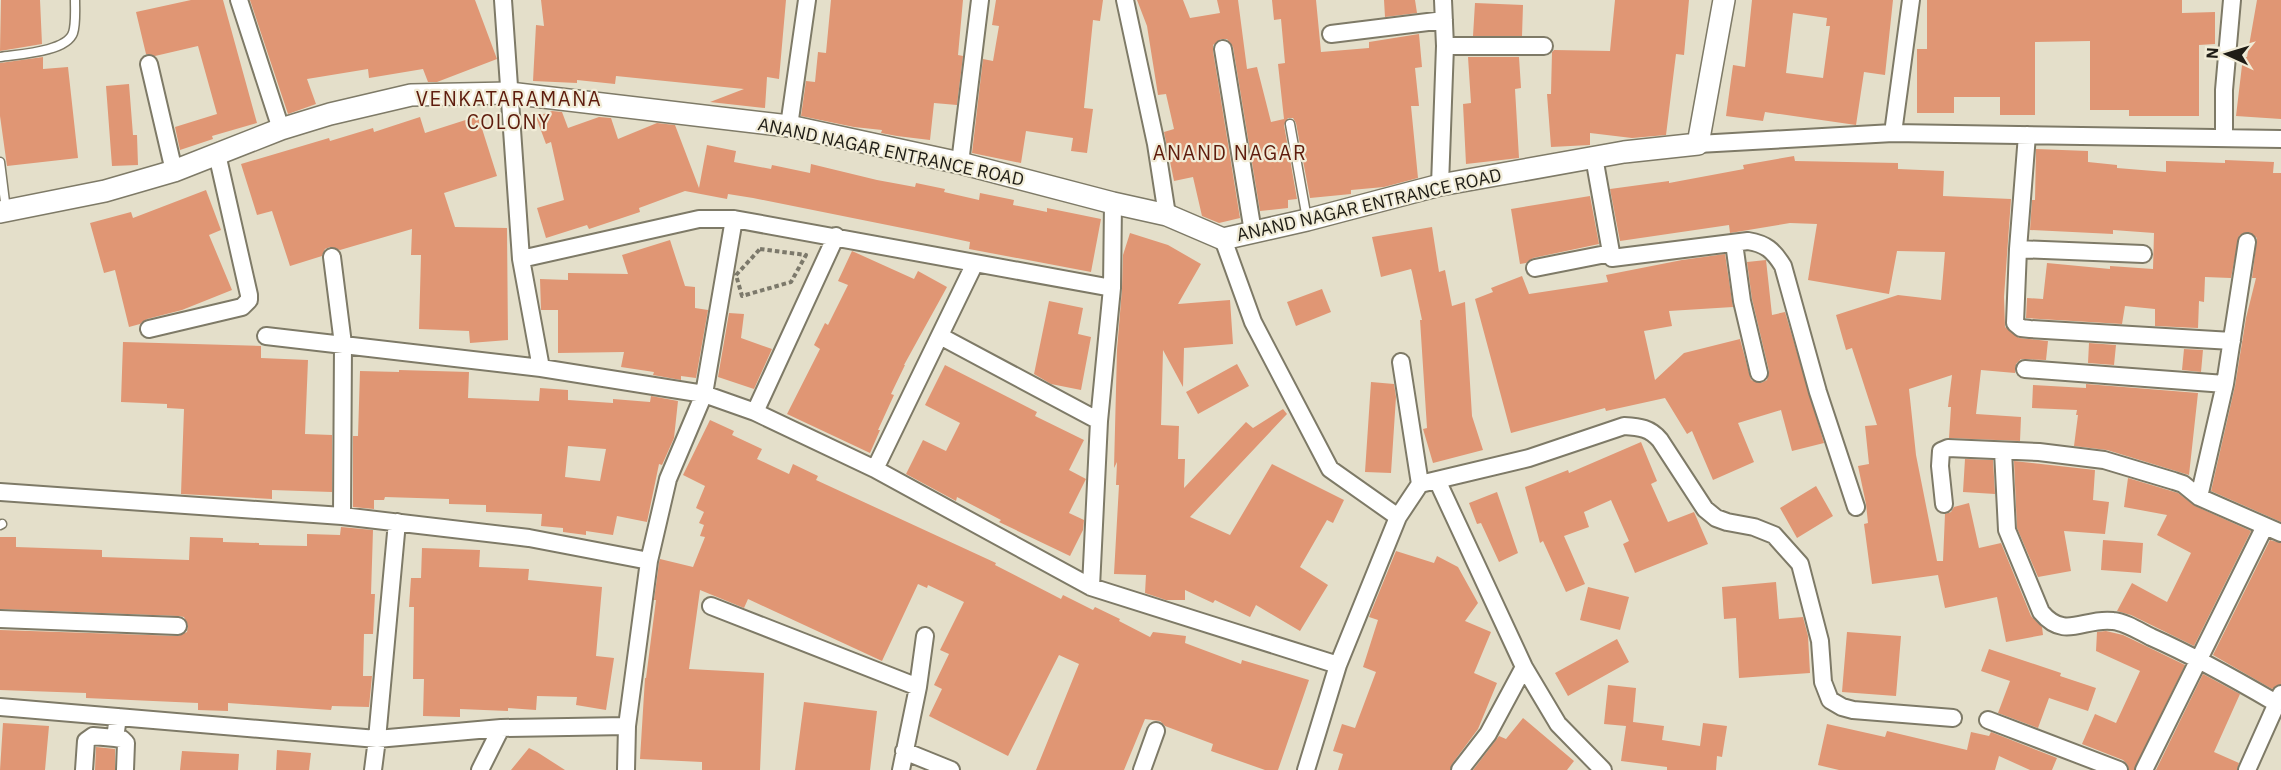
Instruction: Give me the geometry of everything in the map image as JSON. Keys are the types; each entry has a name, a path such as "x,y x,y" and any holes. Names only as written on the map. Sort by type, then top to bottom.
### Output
{"street":[{"path":"239,0 281,129"},
{"path":"504,0 521,259 541,368"},
{"path":"789,126 807,0"},
{"path":"960,163 980,0"},
{"path":"1125,0 1156,144 1167,215"},
{"path":"1440,185 1445,46 1443,0"},
{"path":"1724,0 1698,144 1893,133 2281,139"},
{"path":"1893,133 1911,0"},
{"path":"2224,137 2224,90 2232,0"},
{"path":"1331,34 1444,20"},
{"path":"1445,46 1544,46"},
{"path":"1223,49 1253,232"},
{"path":"149,64 174,171"},
{"name":"ANAND NAGAR ENTRANCE ROAD","path":"3,211 105,191 174,171 281,129 330,114 411,95 509,93 789,126 960,163 1113,204 1167,215 1223,238 1307,220 1440,185 1624,152 1698,144"},
{"path":"2027,135 2015,323 2021,328 2232,341"},
{"path":"149,329 242,307 249,300 217,154"},
{"path":"1594,157 1612,258 1748,241 1767,245 1783,266 1818,392 1856,507"},
{"path":"1091,587 1100,421 1112,288 1113,204"},
{"path":"521,259 699,219 734,219 1112,288"},
{"path":"626,770 627,726 649,561 668,478 704,394 734,219"},
{"path":"755,412 836,237"},
{"path":"1223,238 1253,322 1330,469 1398,517"},
{"path":"2199,497 2225,384 2247,242"},
{"path":"1734,243 1742,301 1759,373"},
{"path":"2018,249 2143,254"},
{"path":"1535,267 1611,253"},
{"path":"332,257 343,344 342,516"},
{"path":"875,469 975,263"},
{"path":"266,336 541,368 704,394 755,412 875,469 1091,587 1338,665"},
{"path":"940,336 1100,421"},
{"path":"1306,770 1338,665 1398,517 1420,484 1401,362"},
{"path":"2025,369 2225,384"},
{"path":"1420,484 1529,458 1624,426 1641,427 1652,431 1705,509 1716,518 1774,535 1800,564 1820,641 1823,682 1830,700 1853,710 1953,718"},
{"path":"1944,504 1941,451 1948,448 2040,452 2104,460 2183,484 2199,497 2281,533"},
{"path":"2003,451 2007,530 2041,612 2048,621 2062,627 2078,627 2092,622 2114,621 2198,658 2279,698 2247,770"},
{"path":"1437,480 1524,667 1558,724 1603,770"},
{"path":"0,492 342,516 529,537 649,561"},
{"path":"372,770 377,739 397,522"},
{"path":"2144,770 2265,526"},
{"path":"711,606 918,687"},
{"path":"0,619 178,626"},
{"path":"902,770 925,636"},
{"path":"1460,770 1488,734 1524,667"},
{"path":"0,707 377,739 501,728 627,726"},
{"path":"115,738 118,717"},
{"path":"1988,720 2119,770"},
{"path":"480,770 501,728"},
{"path":"1142,770 1156,731"},
{"path":"84,770 86,741 93,736 122,739 126,743 125,770"},
{"path":"904,751 951,770"}],"lane":[{"path":"0,57 58,47 67,43 74,32 75,0"},
{"path":"1290,124 1307,220"},
{"path":"0,162 3,211"}],"path":[{"path":"760,249 806,255 791,282 742,296 736,275 760,249"}],"building":[{"path":"1,0 40,0 42,44 0,51"},
{"path":"191,0 223,0 257,123 212,136 213,139 180,150 175,127 217,114 198,46 155,56 146,54 136,12"},
{"path":"250,0 475,0 497,59 437,82 428,82 423,69 369,78 368,69 307,79 316,104 288,114"},
{"path":"541,0 786,0 779,79 767,77 765,108 710,102 744,89 616,76 615,84 577,80 577,83 533,81 536,25 544,26"},
{"path":"831,0 963,0 958,55 963,56 957,105 934,103 930,140 897,136 881,133 882,130 854,127 801,116 806,81 815,82 818,52 826,53"},
{"path":"996,0 1103,0 1100,21 1093,20 1084,108 1093,109 1087,153 1071,151 1073,138 1026,131 1021,163 972,153 983,59 993,61 999,26 992,25"},
{"path":"1137,0 1183,0 1190,18 1220,13 1217,0 1238,0 1247,69 1257,67 1271,122 1284,119 1278,64 1285,63 1281,19 1274,20 1272,0 1316,0 1321,52 1369,48 1369,42 1419,34 1422,67 1415,68 1419,106 1411,106 1418,178 1384,187 1351,190 1351,194 1310,198 1296,123 1293,118 1288,118 1284,125 1297,199 1288,200 1288,208 1260,211 1233,47 1227,39 1221,39 1213,45 1213,51 1240,218 1219,223 1202,216 1193,177 1174,181 1164,132 1174,129 1166,94 1158,95 1147,26"},
{"path":"1384,0 1415,0 1417,13 1385,17"},
{"path":"1615,0 1689,0 1684,55 1676,54 1666,135 1632,138 1590,133 1590,145 1551,147 1547,94 1551,94 1552,52 1554,50 1610,51"},
{"path":"1752,0 1893,0 1885,75 1864,72 1856,125 1765,112 1763,121 1726,116 1733,65 1745,67","holes":["1793,13 1827,18 1826,26 1830,26 1823,78 1786,73"]},
{"path":"1927,0 2182,0 2182,13 2215,12 2215,44 2199,45 2199,116 2129,116 2129,110 2090,110 2090,41 2035,42 2035,115 2000,115 2000,97 1954,97 1954,113 1917,113 1917,49 1927,49"},
{"path":"2257,0 2281,0 2281,119 2236,116 2243,57 2247,57"},
{"path":"1475,3 1523,5 1522,36 1473,36"},
{"path":"43,57 43,69 68,67 78,158 7,166 0,116 0,63"},
{"path":"1468,57 1519,57 1521,88 1515,89 1519,158 1466,164 1463,104 1471,103"},
{"path":"129,84 133,135 137,135 138,165 112,166 106,86"},
{"path":"552,111 562,112 568,128 599,117 611,118 618,139 657,123 675,125 699,188 707,145 736,151 734,162 771,169 772,165 810,173 811,164 877,180 915,187 916,183 945,189 944,192 979,200 980,193 1014,200 1013,205 1047,212 1047,208 1101,219 1091,272 969,249 970,242 753,198 728,194 727,199 685,191 639,208 640,212 589,229 587,225 546,238 537,208 564,200 551,142 546,144 536,117"},
{"path":"478,116 497,176 444,193 455,227 507,228 508,340 470,343 469,331 419,329 421,255 411,255 412,229 340,250 330,247 325,249 322,256 290,266 272,211 257,215 241,164 329,138 330,141 373,128 374,132 420,117 425,133"},
{"path":"2036,149 2088,151 2088,162 2117,165 2117,168 2166,172 2166,161 2274,162 2273,173 2281,173 2281,522 2211,491 2256,278 2252,278 2257,238 2248,232 2239,236 2231,278 2205,277 2204,302 2199,301 2198,328 2155,326 2155,309 2125,306 2122,324 2026,318 2027,298 2043,299 2047,263 2110,269 2110,266 2153,269 2154,233 2113,230 2113,234 2030,230 2032,200 2035,200"},
{"path":"1794,156 1795,161 1898,163 1898,169 1944,171 1943,196 2011,199 2004,297 2005,327 2019,338 2048,341 2046,360 2021,359 2016,364 2015,373 1981,370 1976,414 2021,417 2020,441 1949,438 1951,407 1948,407 1952,375 1909,389 1916,455 1937,561 1943,561 1945,514 1951,512 1954,507 1969,503 1979,548 2001,543 2031,616 2042,627 2043,635 2006,642 1997,597 1945,608 1938,575 1872,584 1864,524 1868,523 1866,504 1858,466 1869,464 1865,426 1877,425 1852,348 1846,350 1836,315 1898,295 1941,300 1945,252 1897,251 1889,294 1808,280 1817,224 1790,223 1730,233 1729,225 1620,241 1610,189 1669,181 1669,183 1744,169 1743,165"},
{"path":"206,190 221,230 209,235 232,290 182,310 147,319 129,327 115,270 104,273 90,223 131,212 133,218"},
{"path":"1590,196 1599,244 1533,258 1520,264 1511,209"},
{"path":"1432,227 1439,272 1445,270 1452,306 1465,302 1472,416 1483,450 1433,463 1423,429 1427,428 1420,320 1422,320 1412,272 1411,269 1381,277 1372,237"},
{"path":"1130,233 1168,245 1201,264 1178,304 1230,300 1233,344 1184,348 1183,387 1163,350 1161,425 1179,426 1178,459 1185,459 1184,488 1246,422 1253,428 1283,409 1287,414 1190,517 1230,535 1272,464 1344,500 1333,523 1327,520 1300,567 1328,585 1300,631 1256,605 1250,617 1215,600 1213,603 1185,590 1185,600 1166,600 1145,593 1146,575 1114,574 1119,485 1116,485 1117,462 1114,468 1117,350 1123,255"},
{"path":"670,240 685,286 695,287 695,308 708,310 696,378 681,376 681,380 653,375 654,372 621,367 624,352 558,353 558,310 541,310 540,279 568,280 568,273 628,274 622,255"},
{"path":"852,251 914,279 918,271 947,287 904,365 870,453 787,414 820,349 814,345 825,323 828,325 848,285 838,281"},
{"path":"1725,254 1733,307 1669,311 1672,326 1644,331 1655,380 1684,353 1740,339 1751,380 1761,383 1767,380 1769,371 1752,299 1747,262 1766,260 1772,315 1785,312 1824,443 1792,451 1781,410 1738,423 1754,462 1713,480 1692,431 1687,434 1665,398 1606,411 1605,408 1511,433 1475,299 1493,292 1491,288 1522,276 1529,294 1608,282 1606,275"},
{"path":"1322,289 1331,312 1296,326 1287,302"},
{"path":"1049,301 1083,308 1078,334 1091,337 1081,390 1051,384 1034,374"},
{"path":"729,313 744,314 741,338 772,349 754,389 718,377"},
{"path":"123,342 261,346 261,358 308,360 305,434 332,435 332,492 272,490 272,499 181,494 184,409 167,408 167,404 121,402"},
{"path":"2089,343 2116,345 2114,365 2088,363"},
{"path":"2184,349 2203,350 2201,372 2182,370"},
{"path":"1237,364 1249,386 1198,414 1186,392"},
{"path":"945,365 1037,412 1035,416 1084,440 1069,470 1086,479 1069,513 1084,520 1083,530 1070,556 999,522 1001,520 957,497 956,501 906,474 923,440 946,451 960,423 925,405"},
{"path":"399,370 469,372 468,398 539,401 540,388 568,390 568,400 613,403 613,399 650,402 651,396 678,401 674,438 662,465 659,464 647,522 617,516 613,535 586,531 586,535 563,532 563,528 541,526 542,514 486,512 486,505 449,504 449,499 385,497 384,500 374,500 374,509 353,507 353,436 358,436 360,371 399,372","holes":["568,446 606,449 600,481 565,477"]},
{"path":"1371,382 1394,384 1396,397 1391,473 1365,472"},
{"path":"2086,384 2198,393 2189,475 2107,450 2074,446 2077,410 2032,408 2033,385 2086,388"},
{"path":"710,420 734,431 732,435 762,449 757,459 789,474 793,464 818,476 816,480 996,563 995,565 1061,599 1063,595 1093,610 1095,607 1150,637 1153,632 1186,636 1185,643 1241,664 1242,660 1309,680 1278,770 1265,770 1211,751 1213,744 1165,726 1160,721 1145,719 1124,770 1036,770 1079,664 1059,655 1008,756 929,716 942,689 934,685 949,654 940,650 964,602 928,585 927,588 918,584 882,661 748,599 744,608 700,590 689,669 764,673 760,770 702,770 702,762 640,759 645,678 659,563 660,559 693,567 705,537 700,536 704,525 699,523 704,512 696,508 705,486 683,475"},
{"path":"1641,442 1657,481 1651,484 1668,522 1694,512 1708,544 1635,573 1623,544 1629,541 1611,500 1584,512 1589,527 1564,536 1585,584 1566,592 1543,541 1540,543 1525,487 1568,470 1569,473"},
{"path":"1965,459 1993,460 1995,494 1963,492"},
{"path":"2014,461 2095,470 2093,500 2109,502 2105,534 2064,531 2071,571 2038,577 2017,528"},
{"path":"2128,478 2178,493 2195,506 2251,531 2194,646 2131,615 2117,611 2132,583 2167,602 2191,553 2157,535 2167,515 2124,507"},
{"path":"1816,486 1833,516 1797,538 1780,508"},
{"path":"1497,492 1518,553 1499,562 1481,523 1477,524 1469,503"},
{"path":"341,527 373,530 371,594 375,594 373,634 364,634 363,676 372,676 369,707 332,706 331,710 228,703 228,711 198,710 198,703 86,698 86,693 0,690 0,630 178,636 187,632 188,626 184,617 178,616 0,609 0,537 16,537 16,547 102,550 102,557 189,560 190,537 223,538 223,542 259,543 259,545 307,546 307,534 340,535"},
{"path":"2103,540 2143,543 2141,573 2101,570"},
{"path":"2270,540 2281,543 2281,684 2272,689 2213,655"},
{"path":"422,548 480,550 479,567 529,569 528,580 602,587 596,656 614,658 606,710 576,705 577,697 537,696 536,710 460,709 460,717 423,716 424,679 413,679 414,607 409,607 411,578 421,578"},
{"path":"1396,551 1434,563 1437,556 1458,567 1478,603 1465,621 1491,632 1474,673 1497,683 1478,729 1450,770 1338,770 1343,754 1333,751 1342,724 1355,728 1376,672 1363,667 1378,620 1369,617"},
{"path":"1776,582 1779,619 1803,617 1808,636 1810,673 1739,678 1736,618 1724,619 1722,587"},
{"path":"1588,587 1629,597 1620,630 1580,620"},
{"path":"2106,631 2123,635 2185,665 2134,770 2129,770 2123,760 2082,744 2095,714 2116,723 2140,671 2096,651 2097,632"},
{"path":"1847,632 1901,636 1896,696 1842,692"},
{"path":"1617,639 1629,662 1568,696 1555,673"},
{"path":"1989,649 2061,673 2060,676 2096,688 2088,711 2049,698 2038,728 1998,713 2010,681 1981,671"},
{"path":"2203,674 2240,694 2214,752 2239,763 2237,770 2156,770"},
{"path":"1608,685 1636,688 1633,722 1664,726 1662,740 1700,746 1703,723 1727,726 1722,757 1717,756 1716,770 1667,770 1667,767 1621,761 1626,726 1604,724"},
{"path":"804,702 877,711 870,770 795,770"},
{"path":"1523,718 1574,761 1567,770 1473,770 1499,736 1506,739"},
{"path":"3,723 49,726 45,770 0,770"},
{"path":"1827,724 1885,737 1887,731 1967,750 1971,732 1989,736 1991,732 2057,758 2052,770 2030,770 1999,756 1995,770 1839,770 1818,765"},
{"path":"96,747 115,749 115,770 95,770"},
{"path":"529,748 537,752 565,770 511,770"},
{"path":"277,750 311,753 309,770 276,770"},
{"path":"182,751 239,754 238,770 180,770"}],"district":[{"name":"VENKATARAMANA COLONY","path":"509,110"},
{"name":"ANAND NAGAR","path":"1230,153"}]}
